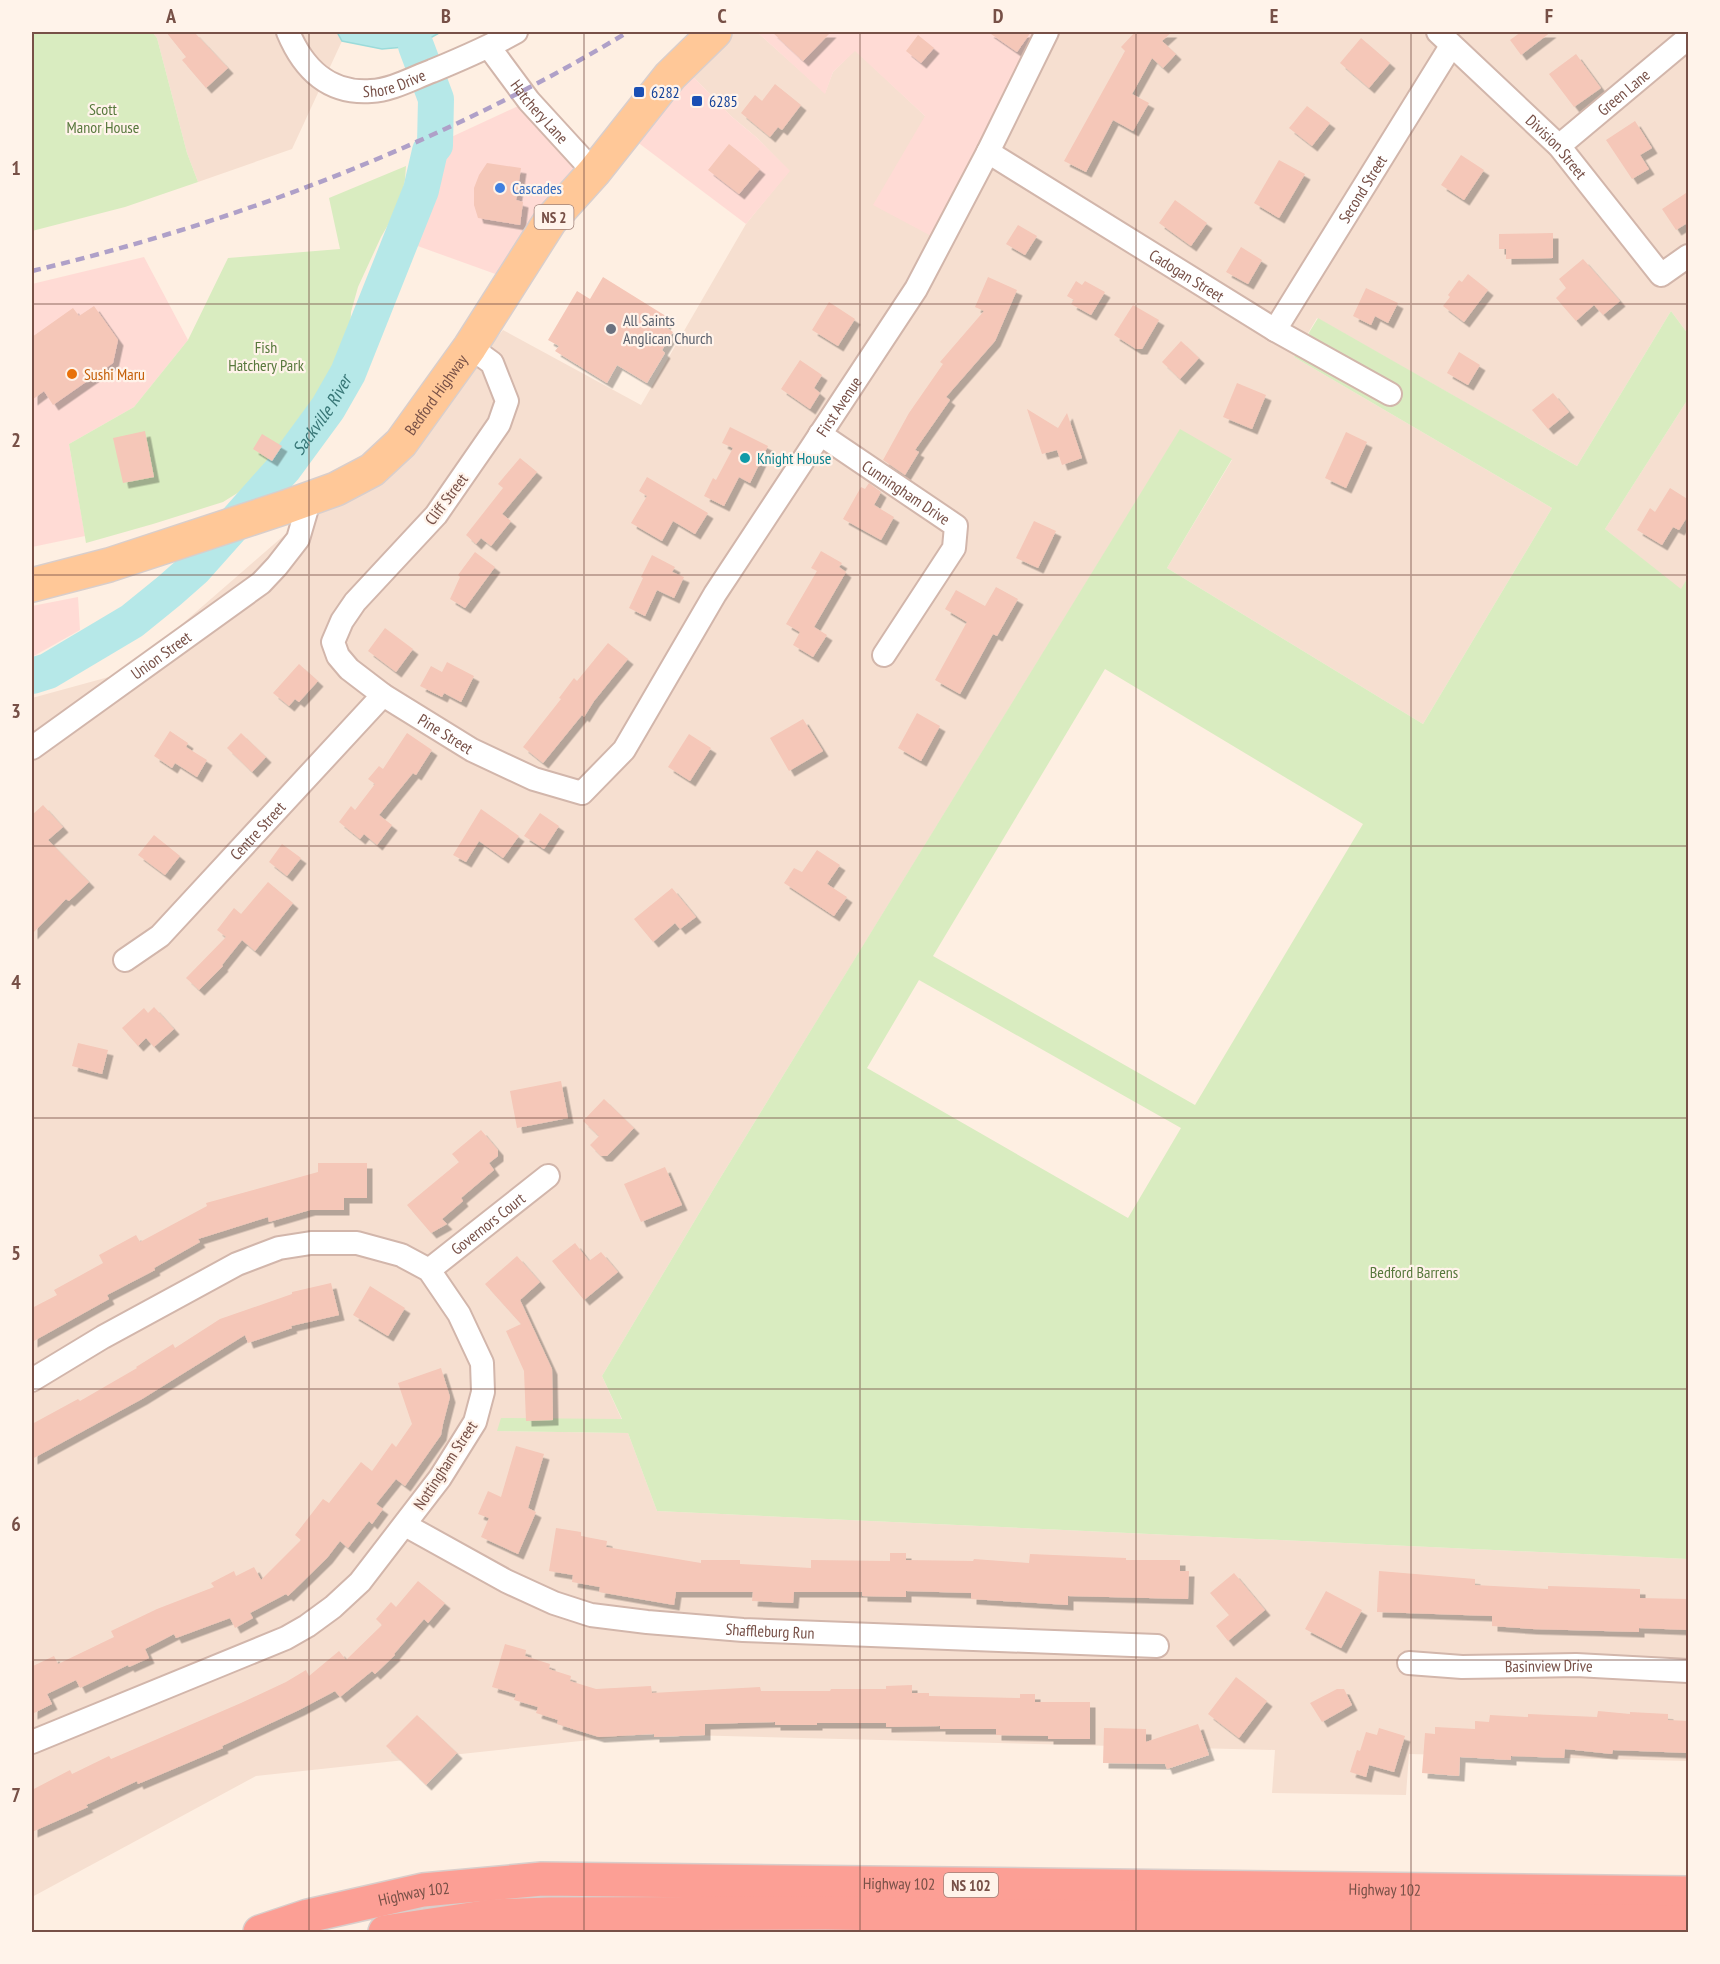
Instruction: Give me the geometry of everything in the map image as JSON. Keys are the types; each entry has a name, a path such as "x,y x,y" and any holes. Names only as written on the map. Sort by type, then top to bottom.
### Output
{"highway":[{"name":"Highway 102","path":"260,1932 308,1916 423,1890 542,1879 1689,1893"},
{"name":"Highway 102","path":"385,1932 491,1916 560,1913 1329,1917 1689,1922"}],"main road":[{"name":"Bedford Highway","path":"32,585 109,565 298,503 336,489 372,470 401,443 470,347 550,221 594,172 670,76 715,32"}],"street":[{"name":"Shore Drive","path":"288,32 296,50 316,75 335,86 371,91 390,88 461,60 516,32"},
{"name":"First Avenue","path":"582,793 624,750 715,594 916,289 988,152 1047,32"},
{"name":"Green Lane","path":"1559,146 1689,38"},
{"name":"Division Street","path":"1444,39 1559,146 1661,275 1689,256"},
{"name":"Second Street","path":"1275,330 1444,39"},
{"name":"Hatchery Lane","path":"489,47 529,101 594,172"},
{"name":"Cadogan Street","path":"988,152 1275,330 1390,394"},
{"name":"Cliff Street","path":"333,642 342,621 355,602 436,515 499,424 507,401 492,363 470,347"},
{"name":"Cunningham Drive","path":"820,434 956,526 954,548 884,655"},
{"name":"Union Street","path":"32,748 261,583 298,539 298,503"},
{"name":"Pine Street","path":"333,642 338,656 349,669 383,695 472,750 534,779 582,793"},
{"name":"Centre Street","path":"125,960 159,936 383,695"},
{"name":"Governors Court","path":"429,1270 548,1176"},
{"name":"Nottingham Street","path":"32,1380 103,1337 237,1264 279,1248 310,1243 357,1244 401,1255 429,1270 459,1314 472,1340 482,1363 483,1392 475,1422 440,1478 360,1581 333,1607 286,1638 32,1742"},
{"name":"Shaffleburg Run","path":"405,1525 506,1581 554,1603 591,1615 743,1630 1156,1646"},
{"name":"Basinview Drive","path":"1409,1664 1576,1665 1689,1671"}],"shaded area":[{"path":"152,32 337,32 342,41 292,149 198,182 187,153 157,38"},
{"path":"708,32 757,32 825,93 833,72 855,50 925,116 1042,32 1688,32 1688,334 1671,311 1577,466 1317,318 1294,357 1552,508 1423,724 1167,568 1232,460 1180,430 719,1180 602,1376 622,1420 498,1431 628,1433 657,1511 1688,1559 1688,1761 1409,1754 1406,1795 1272,1793 1275,1750 646,1734 256,1776 32,1897 32,698 127,672 464,379 503,330 641,405 746,224 789,171 680,63"},
{"path":"757,32 1042,32 935,238 873,205 925,116 855,51 833,72 825,94"},
{"path":"680,63 731,116 790,171 746,224 624,132"},
{"path":"529,101 594,172 512,280 401,240 421,190 430,151 434,145"},
{"path":"144,257 188,340 134,407 69,444 85,536 32,547 32,284"},
{"path":"1688,399 1688,577 1681,590 1605,529"},
{"path":"78,597 80,630 32,657 32,606"}],"green space":[{"name":"Scott Manor House","path":"32,32 152,32 157,38 187,153 198,182 125,207 32,231"},
{"name":"Fish Hatchery Park","path":"406,166 399,206 381,237 358,287 351,312 349,347 344,368 337,393 327,405 325,414 318,414 314,418 271,472 223,502 86,543 69,444 134,407 188,340 228,258 340,249 329,198"},
{"name":"Bedford Barrens","path":"1671,311 1688,334 1688,399 1605,529 1681,589 1688,577 1688,1559 657,1511 628,1433 497,1431 501,1418 622,1419 602,1376 719,1180 1180,429 1232,459 1167,568 1423,724 1552,508 1294,357 1318,318 1577,466","holes":["1105,669 1363,824 1195,1105 933,956","919,980 1181,1128 1128,1218 867,1068"]}],"water":[{"path":"337,32 441,32 416,46 382,49 342,41"}],"building":[{"path":"166,32 194,32 228,68 206,88 182,60 186,57"},
{"path":"772,32 831,32 803,61"},
{"path":"988,32 1031,32 1017,52"},
{"path":"1135,32 1172,32 1162,41 1176,54 1163,68 1152,58 1132,94 1149,103 1133,131 1113,120 1086,172 1064,161 1125,51 1121,47"},
{"path":"1521,32 1551,32 1521,55 1510,40"},
{"path":"918,35 934,48 921,63 906,51"},
{"path":"1361,38 1390,63 1369,88 1340,63"},
{"path":"1576,54 1601,88 1574,107 1549,74"},
{"path":"775,84 801,105 782,130 778,127 770,137 741,113 755,95 762,101"},
{"path":"1307,106 1330,123 1312,146 1289,128"},
{"path":"1635,121 1652,148 1640,155 1649,169 1632,179 1606,140"},
{"path":"729,144 760,169 739,194 708,170"},
{"path":"1461,155 1484,170 1464,200 1441,185"},
{"path":"1279,160 1305,174 1279,218 1254,203"},
{"path":"487,163 521,168 516,200 523,202 520,225 478,218 474,205 474,188"},
{"path":"1689,191 1689,222 1676,230 1662,209"},
{"path":"1175,200 1207,223 1191,246 1159,223"},
{"path":"1018,225 1037,236 1025,255 1006,244"},
{"path":"1553,233 1553,258 1506,259 1506,249 1499,249 1499,234"},
{"path":"1241,247 1262,260 1248,284 1226,272"},
{"path":"1583,259 1620,301 1603,315 1594,305 1576,321 1556,298 1566,288 1559,279"},
{"path":"1468,274 1488,290 1464,322 1443,306 1459,280 1462,282"},
{"name":"All Saints Anglican Church","path":"603,277 669,318 664,326 673,332 662,350 665,353 647,383 617,365 607,383 555,351 559,346 548,340 577,291 590,299"},
{"path":"988,277 1017,290 995,341 946,397 950,400 915,450 919,452 905,475 883,460 909,413 943,364 940,362 984,311 975,307"},
{"path":"1076,281 1082,285 1085,281 1105,292 1091,315 1071,304 1074,300 1067,296"},
{"path":"1366,288 1398,303 1388,323 1375,316 1371,325 1353,316"},
{"path":"829,302 855,319 838,346 812,330"},
{"path":"1133,305 1159,320 1142,349 1136,349 1114,335"},
{"path":"94,306 118,340 113,363 53,405 44,391 32,400 32,337 73,308 79,316"},
{"path":"1181,341 1199,358 1180,379 1162,362"},
{"path":"1459,352 1480,365 1468,385 1447,373"},
{"path":"800,360 822,375 814,388 820,393 810,409 781,389"},
{"path":"1237,383 1266,395 1252,429 1223,417"},
{"path":"1553,393 1569,412 1548,429 1532,410"},
{"path":"1027,409 1058,428 1067,413 1082,458 1062,465 1057,450 1042,454"},
{"name":"Knight House","path":"730,427 768,446 750,483 739,477 724,506 704,496 713,478 716,480 733,448 722,443"},
{"path":"145,431 154,477 123,483 113,438"},
{"path":"1346,432 1367,442 1346,488 1325,478"},
{"path":"262,434 282,446 272,461 253,449"},
{"path":"520,458 537,472 502,514 511,521 491,546 481,538 476,544 466,535 503,488 498,484"},
{"path":"647,477 708,513 695,534 673,521 662,541 631,523 647,496 639,491"},
{"path":"869,483 881,492 874,505 894,517 881,540 843,519 861,487 865,489"},
{"path":"1670,488 1689,500 1689,514 1679,530 1673,527 1662,545 1637,530 1650,508 1655,512"},
{"path":"1034,521 1056,531 1038,568 1016,558"},
{"path":"821,551 842,563 839,567 846,572 814,627 827,635 813,657 793,645 800,632 786,624 817,571 811,568"},
{"path":"475,552 495,567 465,608 450,599 460,577 458,575"},
{"path":"652,555 675,567 672,572 684,577 674,598 657,590 645,616 629,608"},
{"path":"996,587 1018,599 997,636 993,634 960,694 935,680 967,622 945,609 956,590 985,606"},
{"path":"385,628 413,649 396,672 368,651"},
{"path":"608,643 628,659 584,717 582,715 543,763 523,747 561,699 559,698 574,678 577,681"},
{"path":"447,662 474,676 461,702 444,693 442,697 420,686 431,666 442,672"},
{"path":"299,664 318,681 299,702 295,699 289,706 273,693"},
{"path":"917,713 940,726 921,761 898,748"},
{"path":"803,719 823,751 789,771 770,738"},
{"path":"170,731 188,743 186,747 207,760 197,777 175,763 172,768 154,756"},
{"path":"241,733 266,757 252,772 227,748"},
{"path":"407,733 432,750 416,775 413,773 379,815 392,825 377,845 364,834 360,839 339,822 351,806 355,810 375,784 368,779 379,766 383,769"},
{"path":"689,734 711,748 690,781 668,767"},
{"path":"43,805 63,827 48,840 89,882 69,901 66,899 32,934 32,815"},
{"path":"481,809 519,836 503,858 479,841 466,862 453,855"},
{"path":"540,813 559,826 544,849 524,836"},
{"path":"154,835 180,856 165,875 138,855"},
{"path":"282,844 301,858 287,876 269,862"},
{"path":"817,850 840,865 827,884 847,897 834,916 784,883 794,868 802,872"},
{"path":"268,882 293,903 255,951 242,940 223,966 199,990 186,978 226,937 217,930 234,908 241,914"},
{"path":"672,888 696,917 680,929 675,923 653,942 634,919"},
{"path":"154,1007 174,1029 154,1047 146,1038 138,1046 122,1028 144,1008 148,1013"},
{"path":"78,1043 108,1050 102,1074 72,1066"},
{"path":"561,1081 568,1118 517,1128 510,1091"},
{"path":"604,1099 634,1128 607,1156 601,1156 590,1145 599,1136 583,1121"},
{"path":"481,1130 498,1150 498,1156 489,1163 494,1170 461,1198 463,1201 442,1219 447,1224 431,1233 407,1205 459,1162 452,1154"},
{"path":"318,1163 367,1163 367,1198 344,1198 344,1210 310,1210 269,1222 268,1217 198,1239 200,1242 154,1268 155,1270 107,1295 109,1299 32,1342 32,1308 57,1295 54,1290 103,1263 99,1255 136,1235 140,1242 207,1206 206,1203 318,1172"},
{"path":"665,1167 682,1205 641,1222 624,1184"},
{"path":"575,1243 589,1261 601,1252 618,1272 584,1300 552,1261"},
{"path":"517,1256 540,1282 520,1300 552,1369 553,1420 526,1421 524,1371 506,1331 521,1324 485,1284"},
{"path":"331,1283 339,1315 291,1326 292,1328 248,1343 245,1335 142,1399 32,1459 32,1424 78,1399 80,1401 173,1344 175,1348 220,1319 292,1294 292,1292"},
{"path":"370,1286 405,1308 388,1336 353,1315"},
{"path":"441,1368 450,1397 441,1435 405,1486 396,1479 376,1504 383,1509 372,1524 369,1521 348,1548 340,1541 327,1558 288,1596 286,1594 250,1613 253,1618 235,1628 230,1618 176,1638 174,1634 145,1649 149,1658 129,1667 128,1665 80,1688 76,1680 47,1694 52,1704 32,1714 32,1663 33,1666 54,1656 58,1664 114,1637 111,1631 157,1609 214,1587 211,1583 234,1571 236,1576 254,1567 261,1580 301,1540 295,1535 323,1499 329,1503 361,1462 372,1471 392,1443 396,1447 412,1424 398,1383"},
{"path":"516,1446 544,1454 528,1508 536,1512 518,1554 481,1537 489,1518 478,1514 488,1491 501,1497"},
{"path":"556,1528 581,1532 581,1536 607,1541 606,1547 701,1563 701,1560 740,1560 740,1564 811,1568 811,1560 890,1561 890,1553 906,1553 906,1560 973,1561 974,1559 1029,1563 1030,1554 1126,1558 1126,1560 1180,1560 1180,1571 1189,1571 1188,1599 1068,1596 1068,1605 971,1599 971,1593 906,1591 906,1597 862,1596 862,1592 794,1592 793,1603 752,1601 753,1592 676,1592 674,1605 599,1592 600,1587 572,1582 573,1575 549,1571"},
{"path":"1379,1571 1475,1579 1475,1585 1548,1589 1548,1586 1640,1589 1640,1598 1689,1599 1689,1630 1639,1628 1639,1632 1532,1629 1492,1626 1492,1616 1377,1612"},
{"path":"1234,1573 1265,1610 1228,1641 1216,1626 1229,1615 1210,1593"},
{"path":"418,1581 445,1603 428,1623 424,1619 395,1655 375,1674 372,1671 340,1697 335,1691 222,1746 223,1748 138,1784 137,1781 86,1805 88,1807 32,1832 32,1790 70,1770 72,1774 109,1756 111,1759 241,1703 306,1670 309,1676 339,1651 346,1660 382,1625 376,1619 391,1602 396,1607"},
{"path":"1326,1591 1362,1610 1341,1648 1305,1629"},
{"path":"505,1644 526,1650 525,1656 550,1664 549,1669 571,1676 570,1681 596,1689 651,1686 652,1693 760,1687 761,1691 830,1691 831,1689 886,1689 886,1686 912,1685 912,1693 929,1693 929,1696 1020,1698 1020,1694 1035,1694 1035,1702 1090,1702 1090,1739 996,1735 996,1729 940,1729 940,1726 886,1727 886,1723 775,1725 775,1722 705,1724 705,1735 654,1737 654,1734 599,1737 557,1724 558,1720 536,1713 538,1707 514,1700 516,1694 492,1687"},
{"path":"1236,1677 1267,1701 1239,1738 1208,1714"},
{"path":"1337,1689 1344,1689 1352,1705 1322,1722 1310,1703"},
{"path":"1598,1711 1668,1714 1668,1720 1689,1721 1689,1753 1613,1750 1612,1754 1565,1749 1564,1758 1511,1756 1511,1760 1460,1757 1459,1776 1422,1773 1425,1733 1435,1734 1435,1727 1475,1729 1475,1721 1489,1722 1490,1715 1597,1717"},
{"path":"417,1715 457,1753 426,1785 386,1746"},
{"path":"1198,1724 1209,1755 1167,1769 1165,1764 1103,1763 1104,1728 1146,1729 1146,1742"},
{"path":"1379,1728 1405,1736 1394,1772 1369,1765 1366,1777 1350,1772 1366,1732 1377,1735"}],"waterway":[{"name":"Sackville River","path":"32,676 48,671 132,621 194,569 284,468 328,408 348,373 421,190 430,151 435,145 436,99 416,46"}],"railway":[{"path":"32,271 187,228 264,203 339,174 487,109 628,32"}],"place":[{"name":"6282","path":"639,92"},
{"name":"6285","path":"697,101"},
{"name":"Cascades","path":"500,188"},
{"name":"All Saints Anglican Church","path":"611,329"},
{"name":"Sushi Maru","path":"72,374"},
{"name":"Knight House","path":"745,458"}]}
